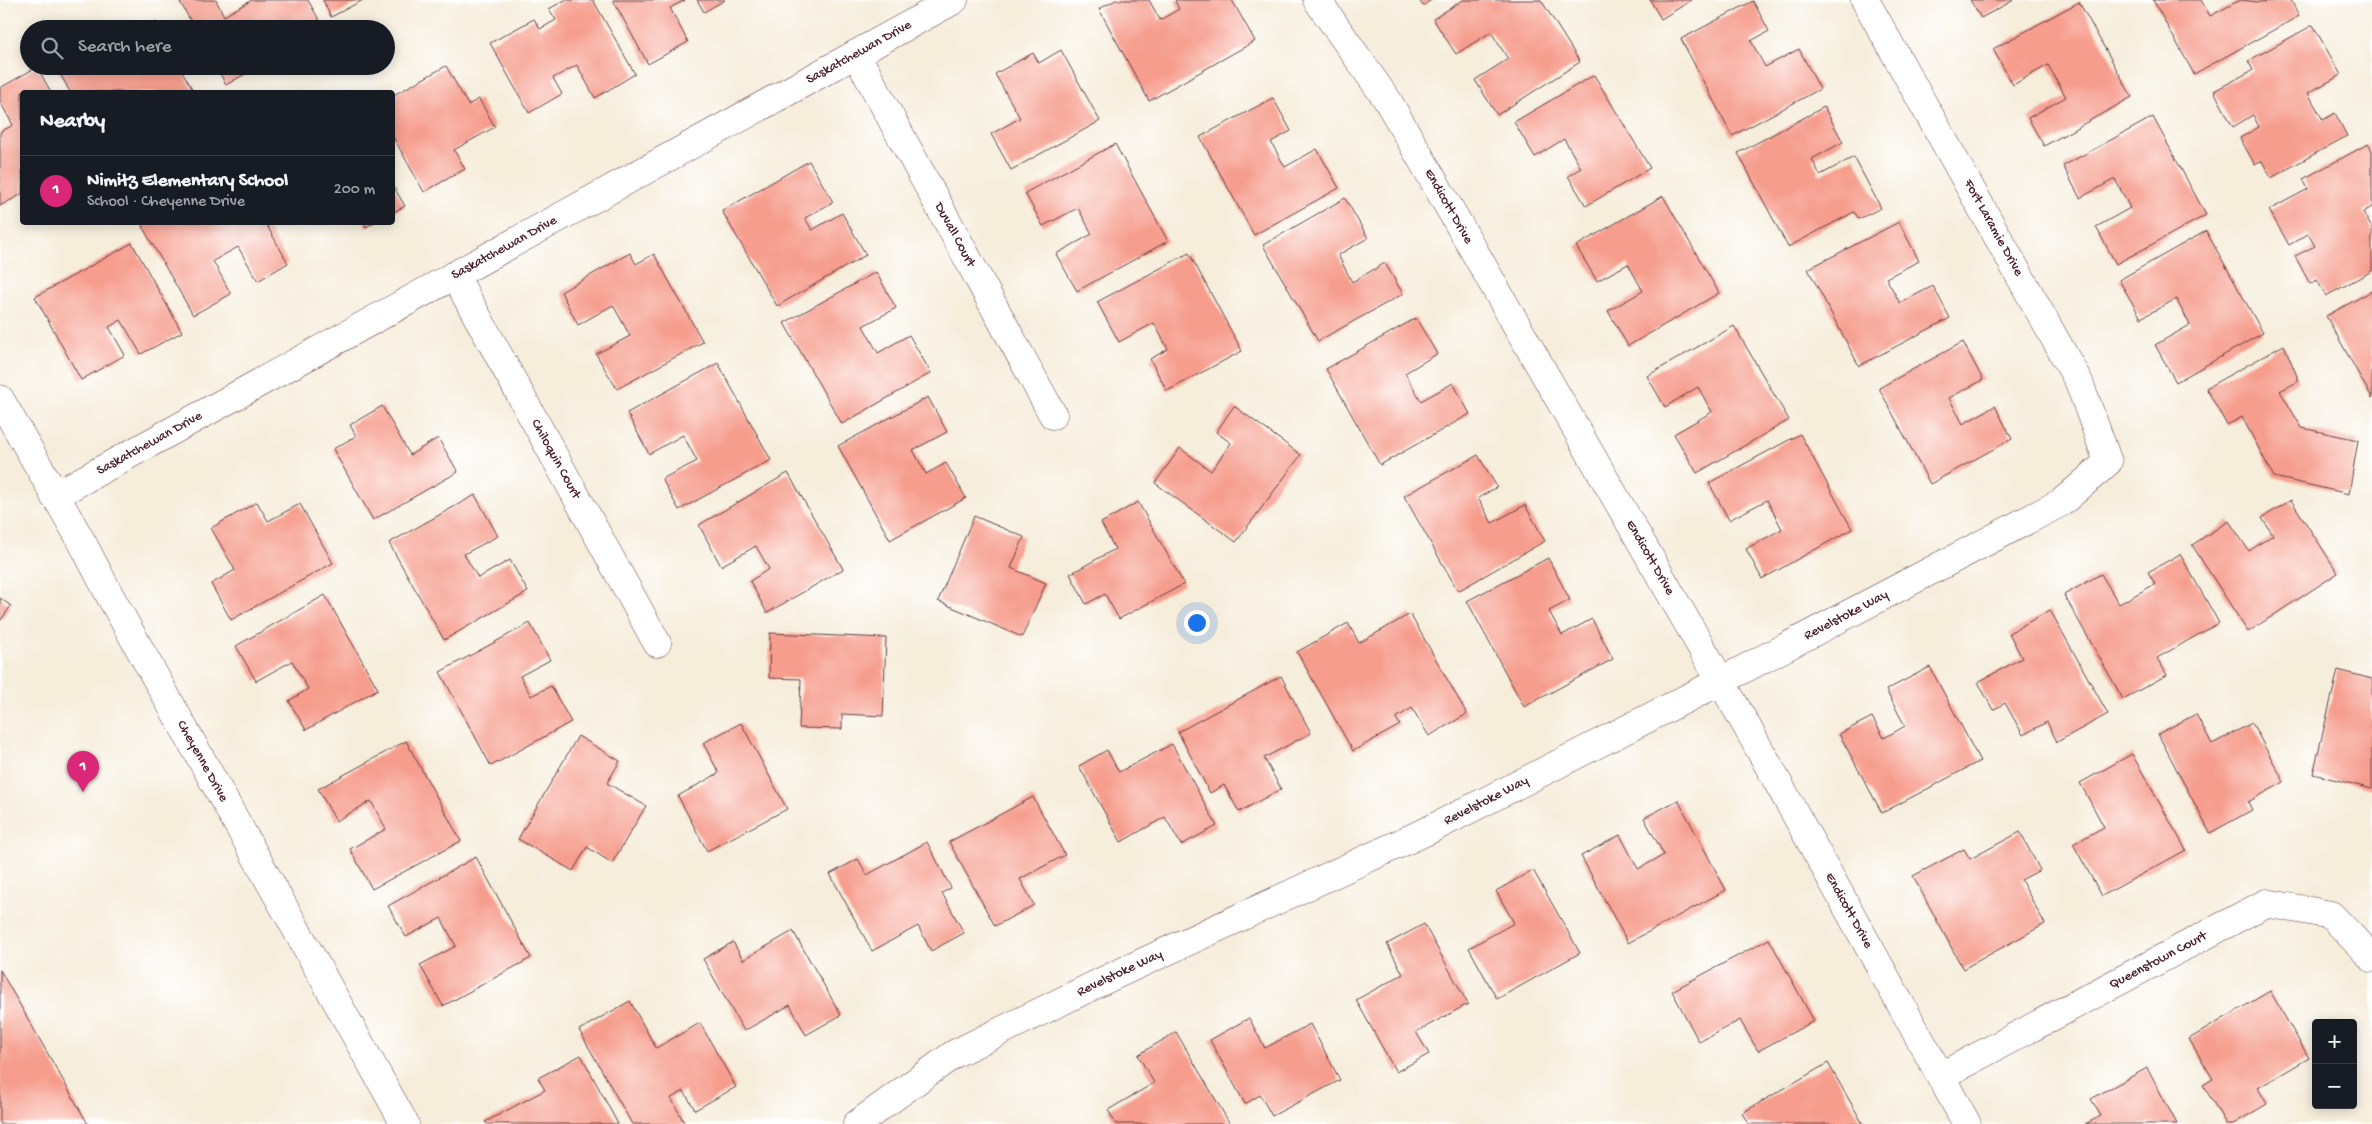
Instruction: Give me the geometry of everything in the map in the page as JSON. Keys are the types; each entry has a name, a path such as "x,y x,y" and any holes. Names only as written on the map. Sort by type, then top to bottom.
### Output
{"street":[{"name":"Saskatchewan Drive","path":"54,496 954,0"},
{"name":"Endicott Drive","path":"1317,0 1388,101 1721,681 1968,1124"},
{"name":"Fort Laramie Drive","path":"1866,0 2079,382 2108,462"},
{"name":"Duvall Court","path":"856,54 1053,415"},
{"name":"Chiloquin Court","path":"455,276 657,643"},
{"name":"Cheyenne Drive","path":"0,399 82,542 405,1124"},
{"name":"Revelstoke Way","path":"857,1124 954,1054 1111,977 1429,830 1721,681 2062,502 2108,462"},
{"name":"Queenstown Court","path":"1941,1076 2266,904 2331,915 2372,958"}],"building":[{"path":"179,0 216,0 224,16 252,0 308,0 319,20 190,20"},
{"path":"323,0 363,0 331,17"},
{"path":"565,0 593,0 635,74 595,98 577,65 553,78 562,94 529,113 490,43 534,19 540,29 556,20 549,9"},
{"path":"613,0 685,0 670,8 688,42 648,64"},
{"path":"697,0 725,0 704,12"},
{"path":"1116,0 1149,0 1160,20 1179,9 1176,0 1232,0 1255,41 1149,101 1099,9"},
{"path":"1419,0 1431,0 1423,6"},
{"path":"1463,0 1541,0 1580,62 1497,115 1475,80 1508,59 1491,32 1456,54 1433,19"},
{"path":"1650,0 1692,0 1661,19"},
{"path":"1970,0 2014,0 1981,18"},
{"path":"2153,0 2201,0 2210,16 2240,0 2259,2 2291,0 2299,16 2194,74"},
{"path":"1753,1 1769,31 1751,41 1765,67 1799,49 1820,89 1732,136 1681,39"},
{"path":"2079,2 2132,97 2044,146 2028,118 2066,97 2048,65 2013,85 1993,49"},
{"path":"2313,25 2341,75 2308,93 2323,120 2335,113 2347,136 2271,178 2262,161 2255,165 2240,138 2259,127 2253,115 2233,127 2214,91 2253,70 2248,61"},
{"path":"1061,50 1100,121 1011,170 991,134 1020,118 995,74 1033,53 1039,63"},
{"path":"446,66 468,105 479,99 495,127 454,150 465,169 424,192 395,140 395,94"},
{"path":"23,75 41,75 50,90 20,90 20,195 0,206 0,132 13,125 0,102 0,88"},
{"path":"61,75 184,75 193,90 69,90"},
{"path":"221,75 243,75 226,85"},
{"path":"1594,75 1650,168 1586,206 1568,176 1581,168 1564,139 1535,157 1514,122"},
{"path":"1273,98 1291,131 1271,142 1285,167 1317,149 1339,188 1254,235 1200,137"},
{"path":"1824,107 1843,142 1812,159 1820,175 1854,157 1881,208 1859,219 1854,212 1788,247 1738,153"},
{"path":"2153,117 2206,215 2116,264 2096,227 2130,208 2115,179 2080,198 2063,166"},
{"path":"1115,144 1168,241 1077,291 1056,254 1092,234 1078,208 1043,226 1025,193"},
{"path":"2368,144 2372,151 2372,207 2363,212 2372,228 2372,271 2326,296 2317,280 2310,284 2295,256 2315,246 2308,234 2289,245 2269,210 2308,189 2303,179"},
{"path":"809,161 833,202 805,218 812,230 842,213 866,255 777,306 722,211"},
{"path":"395,189 405,206 395,211"},
{"path":"1663,196 1719,293 1628,346 1608,311 1643,291 1628,264 1597,281 1576,246"},
{"path":"1345,198 1368,238 1338,255 1352,282 1385,263 1403,294 1318,341 1263,245"},
{"path":"1899,222 1919,261 1886,278 1900,303 1933,286 1950,318 1859,366 1808,269"},
{"path":"267,225 288,263 258,281 238,247 213,261 231,294 193,315 142,226"},
{"path":"2206,231 2263,333 2176,382 2155,345 2190,325 2176,299 2141,318 2119,280"},
{"path":"132,243 182,332 141,354 121,320 109,327 125,355 81,380 35,297"},
{"path":"630,253 636,264 654,254 703,342 617,389 596,354 630,336 613,305 578,325 561,292"},
{"path":"1189,253 1242,351 1167,391 1150,359 1168,349 1154,323 1119,342 1097,302"},
{"path":"876,272 896,308 863,326 878,353 909,335 931,373 842,424 784,323"},
{"path":"2372,291 2372,398 2326,316"},
{"path":"1416,318 1437,354 1405,373 1421,401 1453,383 1470,414 1380,465 1326,369"},
{"path":"1734,326 1789,420 1697,473 1674,434 1712,412 1698,387 1665,407 1647,376"},
{"path":"1963,342 1983,380 1949,398 1963,424 1995,406 2012,439 1930,484 1879,388"},
{"path":"2284,345 2299,381 2280,391 2302,428 2358,440 2349,494 2274,477 2242,417 2227,425 2206,388"},
{"path":"718,363 771,460 679,510 662,479 697,461 683,435 649,454 627,413"},
{"path":"928,397 947,432 913,450 926,474 946,463 966,498 890,540 838,446"},
{"path":"382,406 410,455 438,438 458,472 373,520 333,449 356,436 350,425"},
{"path":"1234,406 1301,455 1236,542 1155,483 1180,448 1211,471 1231,443 1216,432"},
{"path":"1800,434 1852,529 1762,579 1746,549 1782,529 1767,500 1729,520 1709,483"},
{"path":"1478,455 1497,487 1478,498 1492,523 1525,505 1545,541 1458,591 1404,496"},
{"path":"788,473 843,569 767,613 750,581 769,569 756,546 721,566 699,525"},
{"path":"475,495 498,536 464,554 478,578 510,560 528,592 444,640 389,543"},
{"path":"2291,500 2338,573 2248,632 2192,545 2229,521 2249,551 2273,535 2262,518"},
{"path":"257,502 268,521 300,504 333,563 231,620 211,584 235,570 211,528"},
{"path":"1138,502 1184,584 1119,619 1105,594 1086,604 1070,574 1115,549 1101,523"},
{"path":"974,516 1024,537 1011,568 1046,583 1022,637 938,601"},
{"path":"2180,554 2219,623 2157,658 2167,675 2123,699 2064,595 2101,574 2119,604 2155,584 2148,572"},
{"path":"1548,558 1570,600 1549,611 1562,635 1592,619 1613,659 1524,707 1467,601"},
{"path":"325,595 378,689 306,730 289,701 308,689 292,661 256,681 236,646"},
{"path":"0,598 11,606 0,621"},
{"path":"2050,610 2108,714 2057,742 2047,722 2023,735 2005,703 1993,710 1978,682 2022,658 2009,633"},
{"path":"1410,614 1467,714 1429,736 1412,708 1396,718 1400,725 1353,751 1297,652 1348,623 1359,643"},
{"path":"530,623 550,660 520,676 531,696 551,686 571,722 491,766 440,672"},
{"path":"770,633 886,638 883,716 842,714 842,729 799,728 801,679 769,678"},
{"path":"1930,667 1980,761 1882,813 1839,734 1872,717 1884,738 1905,726 1886,690"},
{"path":"2338,670 2372,679 2372,789 2313,774"},
{"path":"1281,676 1311,733 1264,758 1281,789 1239,812 1224,785 1210,793 1178,732"},
{"path":"2196,714 2212,744 2252,723 2284,782 2248,802 2252,810 2210,833 2158,734"},
{"path":"741,723 787,809 707,851 678,796 719,773 703,743"},
{"path":"578,736 620,761 607,783 646,806 612,863 587,847 573,871 518,839"},
{"path":"406,741 461,841 372,889 350,849 386,829 371,801 336,821 318,789"},
{"path":"1172,744 1217,826 1181,845 1165,817 1121,842 1079,766 1107,750 1119,772"},
{"path":"2132,754 2186,850 2102,896 2073,844 2104,827 2080,783"},
{"path":"1033,797 1065,855 1020,879 1034,905 995,926 949,842"},
{"path":"1678,800 1726,890 1628,943 1581,856 1620,835 1638,869 1664,855 1644,818"},
{"path":"2020,832 2040,870 2021,880 2045,924 1963,969 1913,876 1964,849 1970,859"},
{"path":"927,842 951,888 942,893 964,933 931,951 918,926 872,951 830,874 858,859 867,875"},
{"path":"476,857 531,958 443,1006 420,965 456,946 441,918 406,937 388,906"},
{"path":"1533,870 1580,953 1497,999 1469,948 1514,923 1496,891"},
{"path":"1424,924 1468,1004 1416,1032 1429,1054 1396,1072 1356,1000 1403,974 1387,944"},
{"path":"793,931 841,1015 806,1035 790,1005 744,1031 703,959 733,942 743,960"},
{"path":"1769,939 1814,1021 1758,1051 1740,1020 1699,1042 1672,991"},
{"path":"0,970 88,1124 0,1124"},
{"path":"2270,991 2309,1058 2258,1088 2267,1104 2233,1124 2226,1124 2203,1085 2213,1079 2189,1039"},
{"path":"630,1001 656,1048 700,1023 736,1087 695,1110 684,1091 671,1098 685,1124 632,1124 579,1030"},
{"path":"1249,1018 1265,1048 1310,1024 1340,1080 1272,1116 1260,1095 1245,1104 1210,1040"},
{"path":"1176,1032 1230,1124 1116,1124 1108,1110 1154,1083 1138,1055"},
{"path":"581,1055 618,1124 487,1124 485,1122 545,1090 538,1078"},
{"path":"1828,1063 1863,1124 1748,1124 1742,1113"},
{"path":"2147,1068 2177,1124 2085,1124 2101,1116 2091,1099"}],"place":[{"name":"Nimitz Elementary School","path":"83,792"}]}
